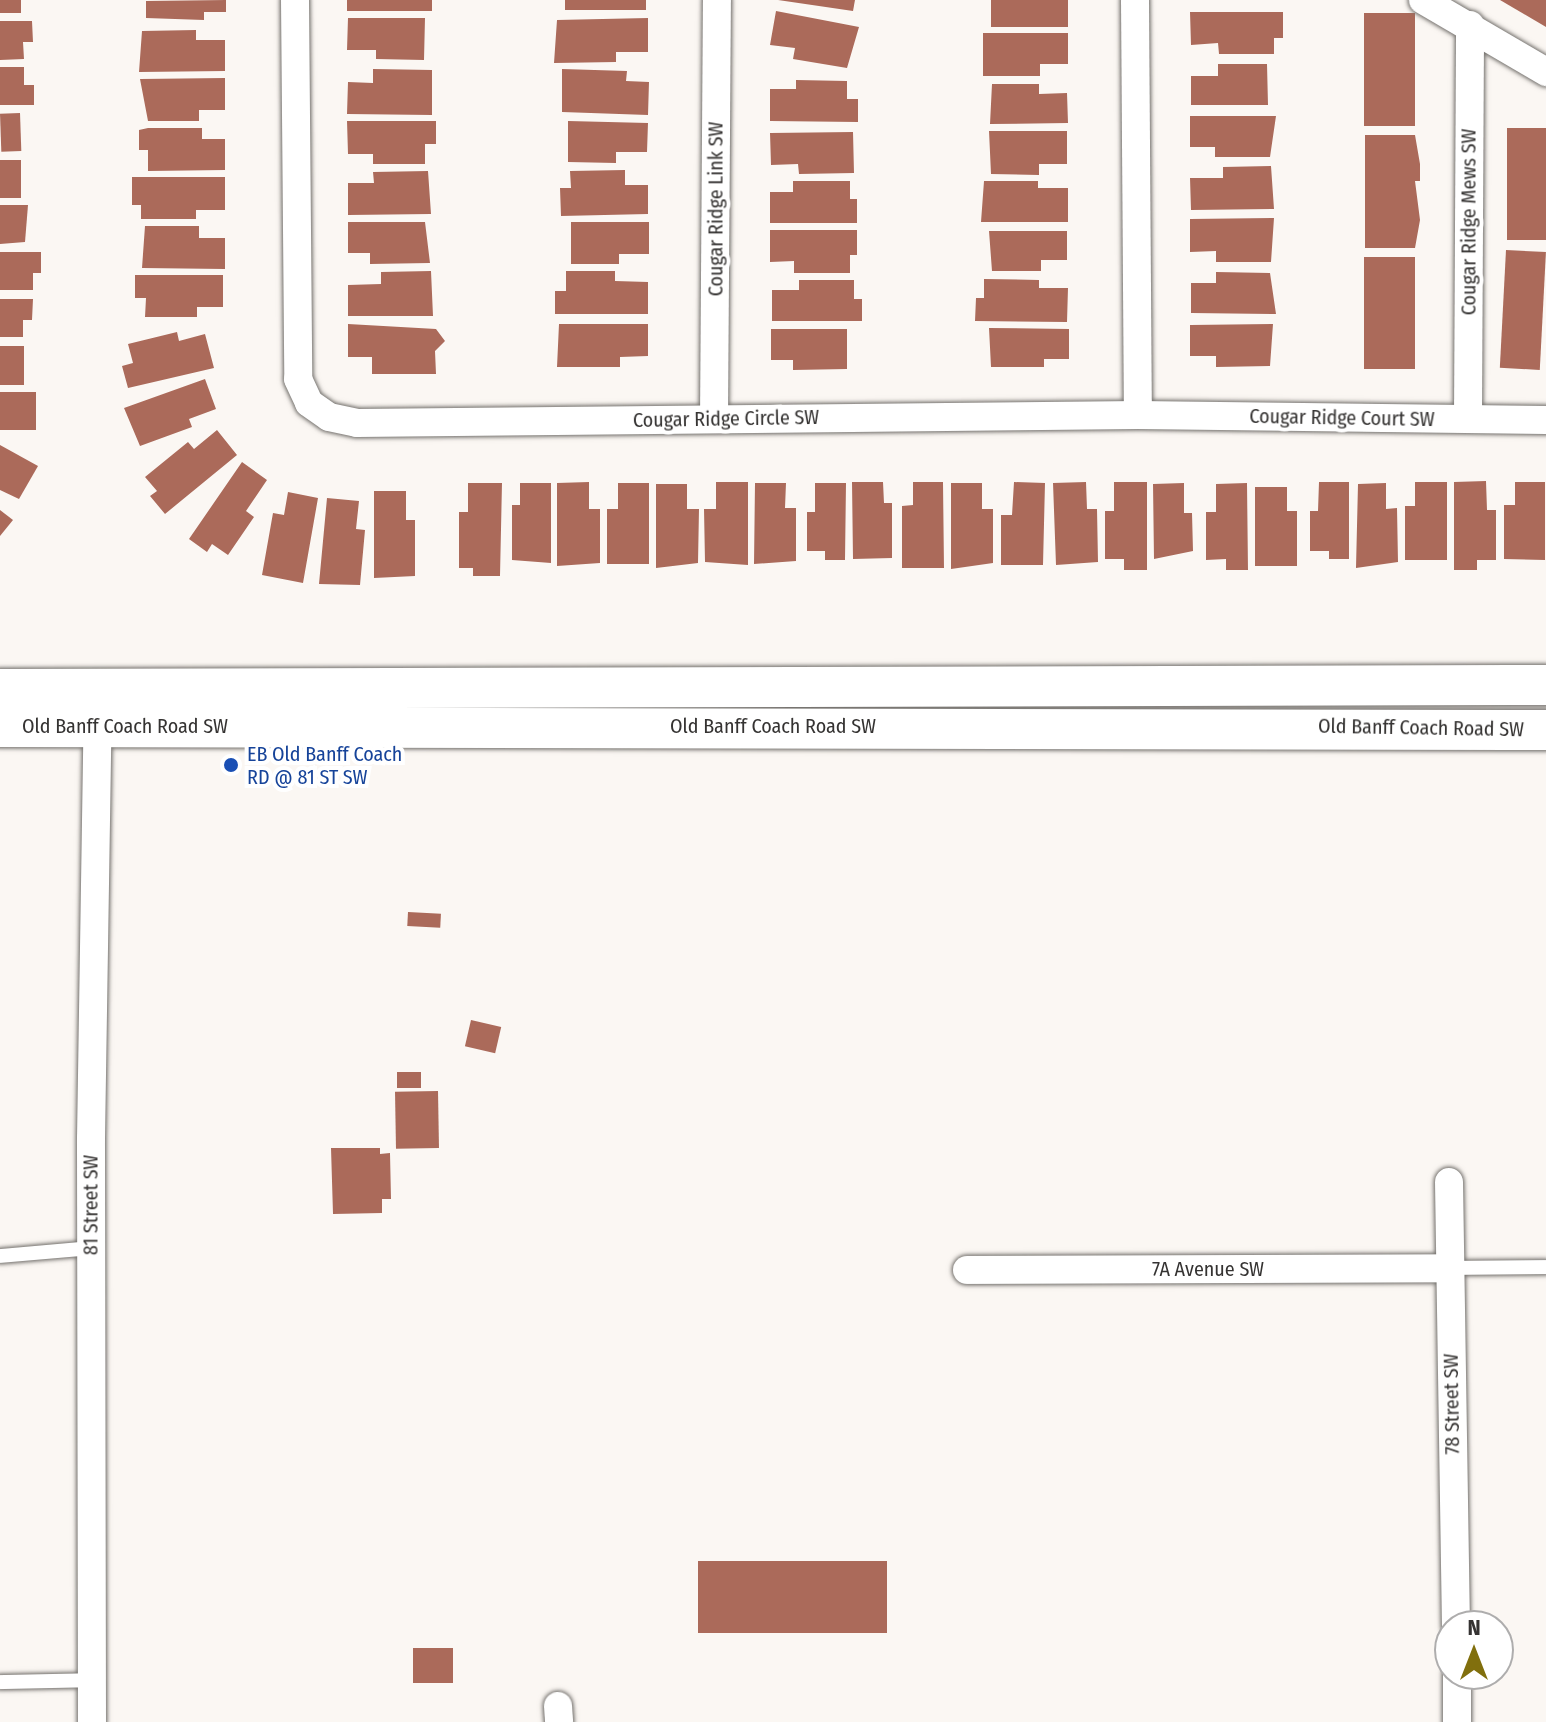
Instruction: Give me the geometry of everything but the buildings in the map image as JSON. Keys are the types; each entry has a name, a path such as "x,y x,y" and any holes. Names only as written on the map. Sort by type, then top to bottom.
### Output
{"main road":[{"name":"Old Banff Coach Road SW","path":"0,727 98,708 1247,707 1546,685"},
{"name":"Old Banff Coach Road SW","path":"0,689 98,708"},
{"name":"Old Banff Coach Road SW","path":"1247,707 1546,730"}],"street":[{"name":"Cougar Ridge Circle SW","path":"295,0 298,379 309,403 329,417 357,423 1138,415"},
{"name":"Cougar Ridge Link SW","path":"714,419 717,0"},
{"path":"1135,0 1138,415"},
{"path":"1423,0 1546,72"},
{"name":"Cougar Ridge Mews SW","path":"1468,419 1470,25"},
{"name":"Cougar Ridge Court SW","path":"1138,415 1546,420"},
{"name":"81 Street SW","path":"92,1722 91,1248 98,708"},
{"name":"78 Street SW","path":"1449,1182 1456,1610"},
{"name":"7A Avenue SW","path":"967,1270 1450,1268"},
{"path":"1457,1690 1457,1722"}],"lane":[{"path":"0,1256 91,1248"},
{"path":"1450,1268 1546,1267"},
{"path":"0,1682 93,1680"}],"place":[{"name":"EB Old Banff Coach RD @ 81 ST SW","path":"231,765"}]}
